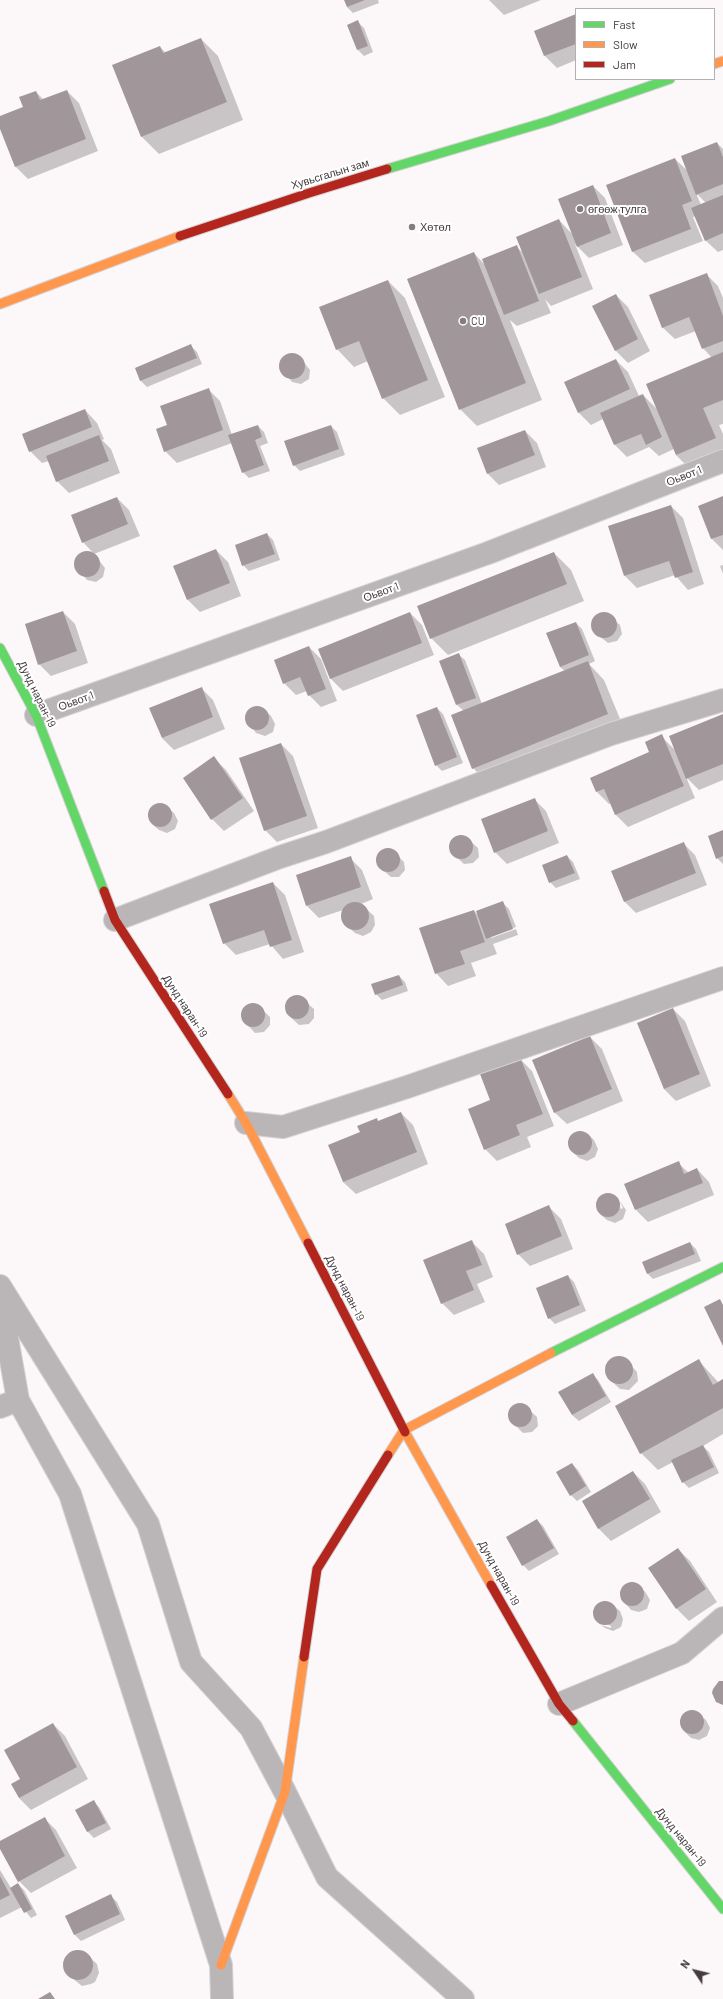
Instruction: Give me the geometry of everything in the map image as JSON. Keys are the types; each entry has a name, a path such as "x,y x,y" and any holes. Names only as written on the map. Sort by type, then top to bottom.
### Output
{"street":[{"name":"Хувьсгалын зам","path":"0,304 154,245 309,193 549,121 667,80"},
{"name":"Оьвот 1","path":"36,716 488,554 723,461"},
{"name":"Дунд наран-19","path":"0,648 36,716 115,920 246,1123 404,1430 559,1704 723,1909"},
{"path":"115,920 612,734 723,700"},
{"path":"246,1123 283,1127 408,1087 723,978"},
{"path":"221,1965 285,1792 317,1569 404,1430 577,1339 723,1267"},
{"path":"0,1286 148,1524 191,1662 251,1728 285,1792 327,1877 464,1999"},
{"path":"0,1298 9,1403 70,1494 221,1965 222,1999"},
{"path":"559,1704 682,1653 723,1618"}],"building":[{"path":"344,0 365,0 347,7"},
{"path":"575,14 575,44 544,56 534,31"},
{"path":"358,20 368,46 357,50 347,25"},
{"path":"201,38 227,102 141,137 112,65 160,46 163,53"},
{"path":"67,90 86,139 15,167 0,129 0,116 23,107 19,97 36,91 40,100"},
{"path":"717,142 723,157 723,184 696,195 681,156"},
{"path":"675,158 692,201 682,205 691,229 632,252 606,185"},
{"path":"593,185 611,233 577,247 558,199"},
{"path":"723,195 723,233 705,241 691,208"},
{"path":"559,219 582,277 539,294 516,237"},
{"path":"517,245 539,301 504,315 482,259"},
{"path":"474,252 526,383 459,410 407,279"},
{"path":"707,273 723,316 723,341 702,349 689,317 662,328 649,295"},
{"path":"388,280 428,380 382,399 359,341 336,350 319,307"},
{"path":"616,294 638,339 615,351 592,306"},
{"path":"191,344 197,358 140,381 135,368"},
{"path":"723,352 723,400 703,408 716,438 676,455 646,384"},
{"path":"292,353 301,357 305,366 301,375 292,379 283,375 279,366 283,357"},
{"path":"616,359 630,389 578,413 564,382"},
{"path":"209,388 223,430 164,452 156,429 167,425 160,406"},
{"path":"643,394 662,437 646,445 641,434 614,445 600,413"},
{"path":"85,409 92,427 29,452 22,434"},
{"path":"258,425 262,437 255,440 264,465 242,473 228,435"},
{"path":"331,425 339,449 293,466 284,441"},
{"path":"525,430 535,455 487,474 477,448"},
{"path":"99,435 109,461 56,482 46,456"},
{"path":"723,496 723,535 711,539 698,506"},
{"path":"117,497 128,524 82,543 71,515"},
{"path":"671,505 693,572 675,578 669,561 624,576 608,526"},
{"path":"267,533 275,554 242,566 235,545"},
{"path":"216,549 230,583 187,600 173,566"},
{"path":"87,551 96,555 100,564 96,573 87,577 78,573 74,564 78,555"},
{"path":"554,552 567,584 430,639 417,606"},
{"path":"63,611 77,651 38,665 25,624"},
{"path":"410,612 422,643 330,679 318,649"},
{"path":"604,612 613,616 617,625 613,634 604,638 595,634 591,625 595,616"},
{"path":"576,622 589,655 560,667 546,633"},
{"path":"309,646 326,689 308,696 300,677 283,684 274,660"},
{"path":"459,653 476,698 456,705 439,661"},
{"path":"588,661 608,714 472,769 451,715"},
{"path":"202,687 213,717 162,738 149,708"},
{"path":"257,706 266,709 269,718 266,727 257,730 248,727 245,718 248,709"},
{"path":"437,707 457,757 435,766 416,715"},
{"path":"723,714 723,764 686,779 669,736"},
{"path":"662,734 684,786 615,815 604,789 596,792 590,778 649,752 645,742"},
{"path":"281,743 307,816 264,831 239,758"},
{"path":"214,756 243,798 211,820 183,778"},
{"path":"535,798 548,831 494,853 481,819"},
{"path":"160,803 169,806 172,815 169,824 160,827 151,824 148,815 151,806"},
{"path":"723,830 723,856 716,859 708,836"},
{"path":"461,835 470,838 473,847 470,856 461,859 452,856 449,847 452,838"},
{"path":"684,842 696,873 624,902 611,871"},
{"path":"388,848 397,851 400,860 397,869 388,872 379,869 376,860 379,851"},
{"path":"567,855 575,873 549,883 542,865"},
{"path":"351,856 361,887 306,906 296,875"},
{"path":"273,882 292,940 270,947 264,930 223,944 209,904"},
{"path":"503,901 513,929 486,939 476,911"},
{"path":"355,902 365,906 369,916 365,926 355,930 345,926 341,916 345,906"},
{"path":"474,910 485,942 460,951 465,964 435,974 419,928"},
{"path":"399,975 403,985 375,995 371,984"},
{"path":"297,995 306,998 309,1007 306,1016 297,1019 288,1016 285,1007 288,998"},
{"path":"253,1003 262,1006 265,1015 262,1024 253,1027 244,1024 241,1015 244,1006"},
{"path":"673,1008 700,1074 664,1089 637,1023"},
{"path":"590,1036 612,1089 554,1113 532,1060"},
{"path":"520,1057 543,1114 516,1125 520,1135 484,1150 468,1109 490,1100 480,1074"},
{"path":"401,1112 417,1152 343,1182 328,1145 360,1132 357,1126 377,1118 378,1121"},
{"path":"580,1131 589,1134 592,1143 589,1152 580,1155 571,1152 568,1143 571,1134"},
{"path":"679,1161 684,1174 697,1168 703,1183 635,1210 624,1184"},
{"path":"608,1193 617,1196 620,1205 617,1214 608,1217 599,1214 596,1205 599,1196"},
{"path":"549,1205 562,1236 517,1255 505,1224"},
{"path":"472,1240 482,1265 466,1271 474,1290 441,1304 423,1260"},
{"path":"690,1242 695,1254 647,1274 642,1262"},
{"path":"568,1275 580,1305 548,1319 536,1288"},
{"path":"720,1299 723,1305 723,1346 704,1307"},
{"path":"619,1356 629,1360 633,1370 629,1380 619,1384 609,1380 605,1370 609,1360"},
{"path":"699,1359 713,1385 723,1379 723,1408 640,1454 615,1406"},
{"path":"593,1373 606,1396 572,1415 558,1392"},
{"path":"520,1403 529,1406 532,1415 529,1424 520,1427 511,1424 508,1415 511,1406"},
{"path":"703,1445 714,1467 682,1483 671,1460"},
{"path":"572,1463 586,1486 570,1496 556,1472"},
{"path":"633,1471 650,1499 598,1529 582,1501"},
{"path":"537,1519 554,1548 522,1566 506,1537"},
{"path":"678,1548 706,1589 676,1609 648,1568"},
{"path":"632,1582 641,1585 644,1594 641,1603 632,1606 623,1603 620,1594 623,1585"},
{"path":"605,1601 614,1604 617,1613 614,1622 605,1625 596,1622 593,1613 596,1604"},
{"path":"719,1681 723,1681 723,1705 716,1702 712,1693"},
{"path":"692,1710 701,1713 704,1722 701,1731 692,1734 683,1731 680,1722 683,1713"},
{"path":"53,1723 77,1767 19,1798 11,1784 20,1779 4,1750"},
{"path":"94,1800 106,1823 87,1832 75,1810"},
{"path":"45,1817 65,1856 18,1882 0,1849 0,1841"},
{"path":"0,1876 10,1895 0,1900"},
{"path":"18,1883 32,1909 24,1913 10,1888"},
{"path":"111,1894 120,1914 74,1935 65,1916"},
{"path":"78,1950 89,1954 93,1965 89,1976 78,1980 67,1976 63,1965 67,1954"},
{"path":"50,1992 55,1999 38,1999"}],"traffic: fast":[{"path":"387,169 549,121 667,80"},
{"path":"0,648 36,715 104,891"},
{"path":"551,1353 723,1267"},
{"path":"573,1721 723,1909"}],"traffic: slow":[{"path":"715,64 723,61"},
{"path":"0,304 180,236"},
{"path":"228,1094 246,1123 308,1243"},
{"path":"388,1455 404,1430 551,1353"},
{"path":"405,1432 491,1585"},
{"path":"221,1965 285,1792 304,1657"}],"traffic: jam":[{"path":"180,236 387,169"},
{"path":"104,891 115,920 228,1094"},
{"path":"308,1243 405,1432"},
{"path":"304,1657 317,1569 388,1455"},
{"path":"491,1585 559,1704 573,1721"}],"place":[{"name":"өгөөж тулга","path":"580,209"},
{"name":"Хөтөл","path":"412,227"},
{"name":"CU","path":"463,321"}]}
